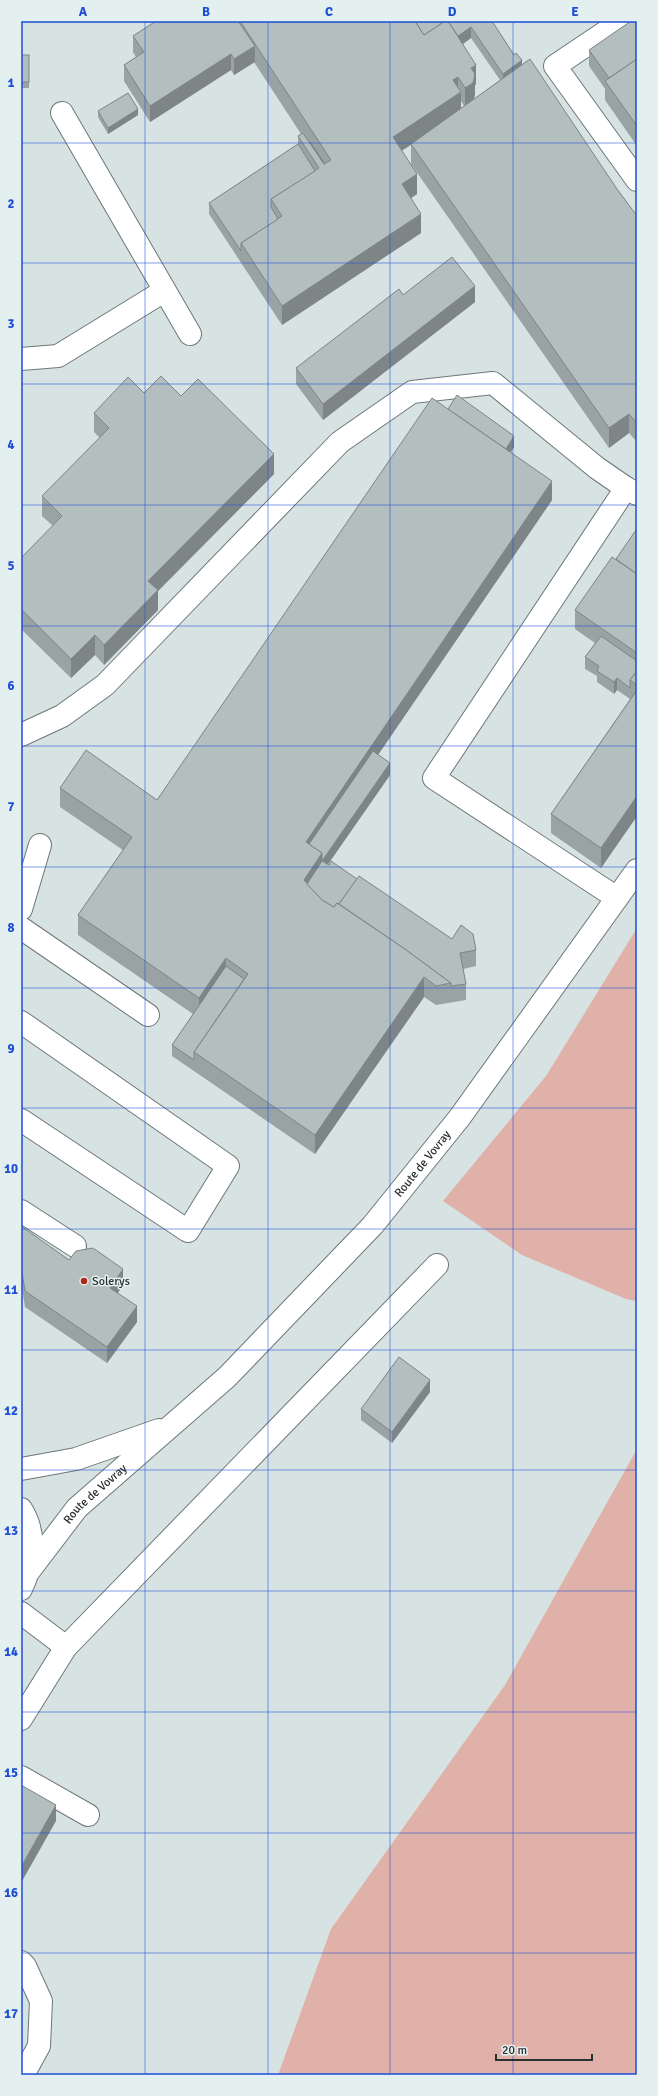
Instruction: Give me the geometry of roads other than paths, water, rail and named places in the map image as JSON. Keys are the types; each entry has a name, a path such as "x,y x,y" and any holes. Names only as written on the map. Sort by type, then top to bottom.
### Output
{"street":[{"path":"622,21 556,66 637,180"},
{"path":"62,113 190,334"},
{"path":"21,359 58,356 164,291"},
{"path":"21,735 62,716 105,685 340,442 412,392 493,383 597,468 632,491 434,778 617,898"},
{"path":"21,909 40,845"},
{"name":"Route de Vovray","path":"25,1580 77,1508 227,1377 374,1225 460,1117 637,870"},
{"path":"21,928 148,1016"},
{"path":"21,1022 228,1166 188,1230 21,1120"},
{"path":"21,1211 75,1246"},
{"path":"21,1719 66,1647 437,1265"},
{"name":"Route de Vovray","path":"21,1469 76,1459 172,1426"},
{"path":"21,1509 30,1532 32,1551 25,1580"},
{"path":"21,1613 66,1647"},
{"path":"21,1777 88,1815"},
{"path":"21,1962 41,2001 30,2023 39,2046 23,2075"}],"place":[{"name":"Solerys","path":"84,1281"}]}
